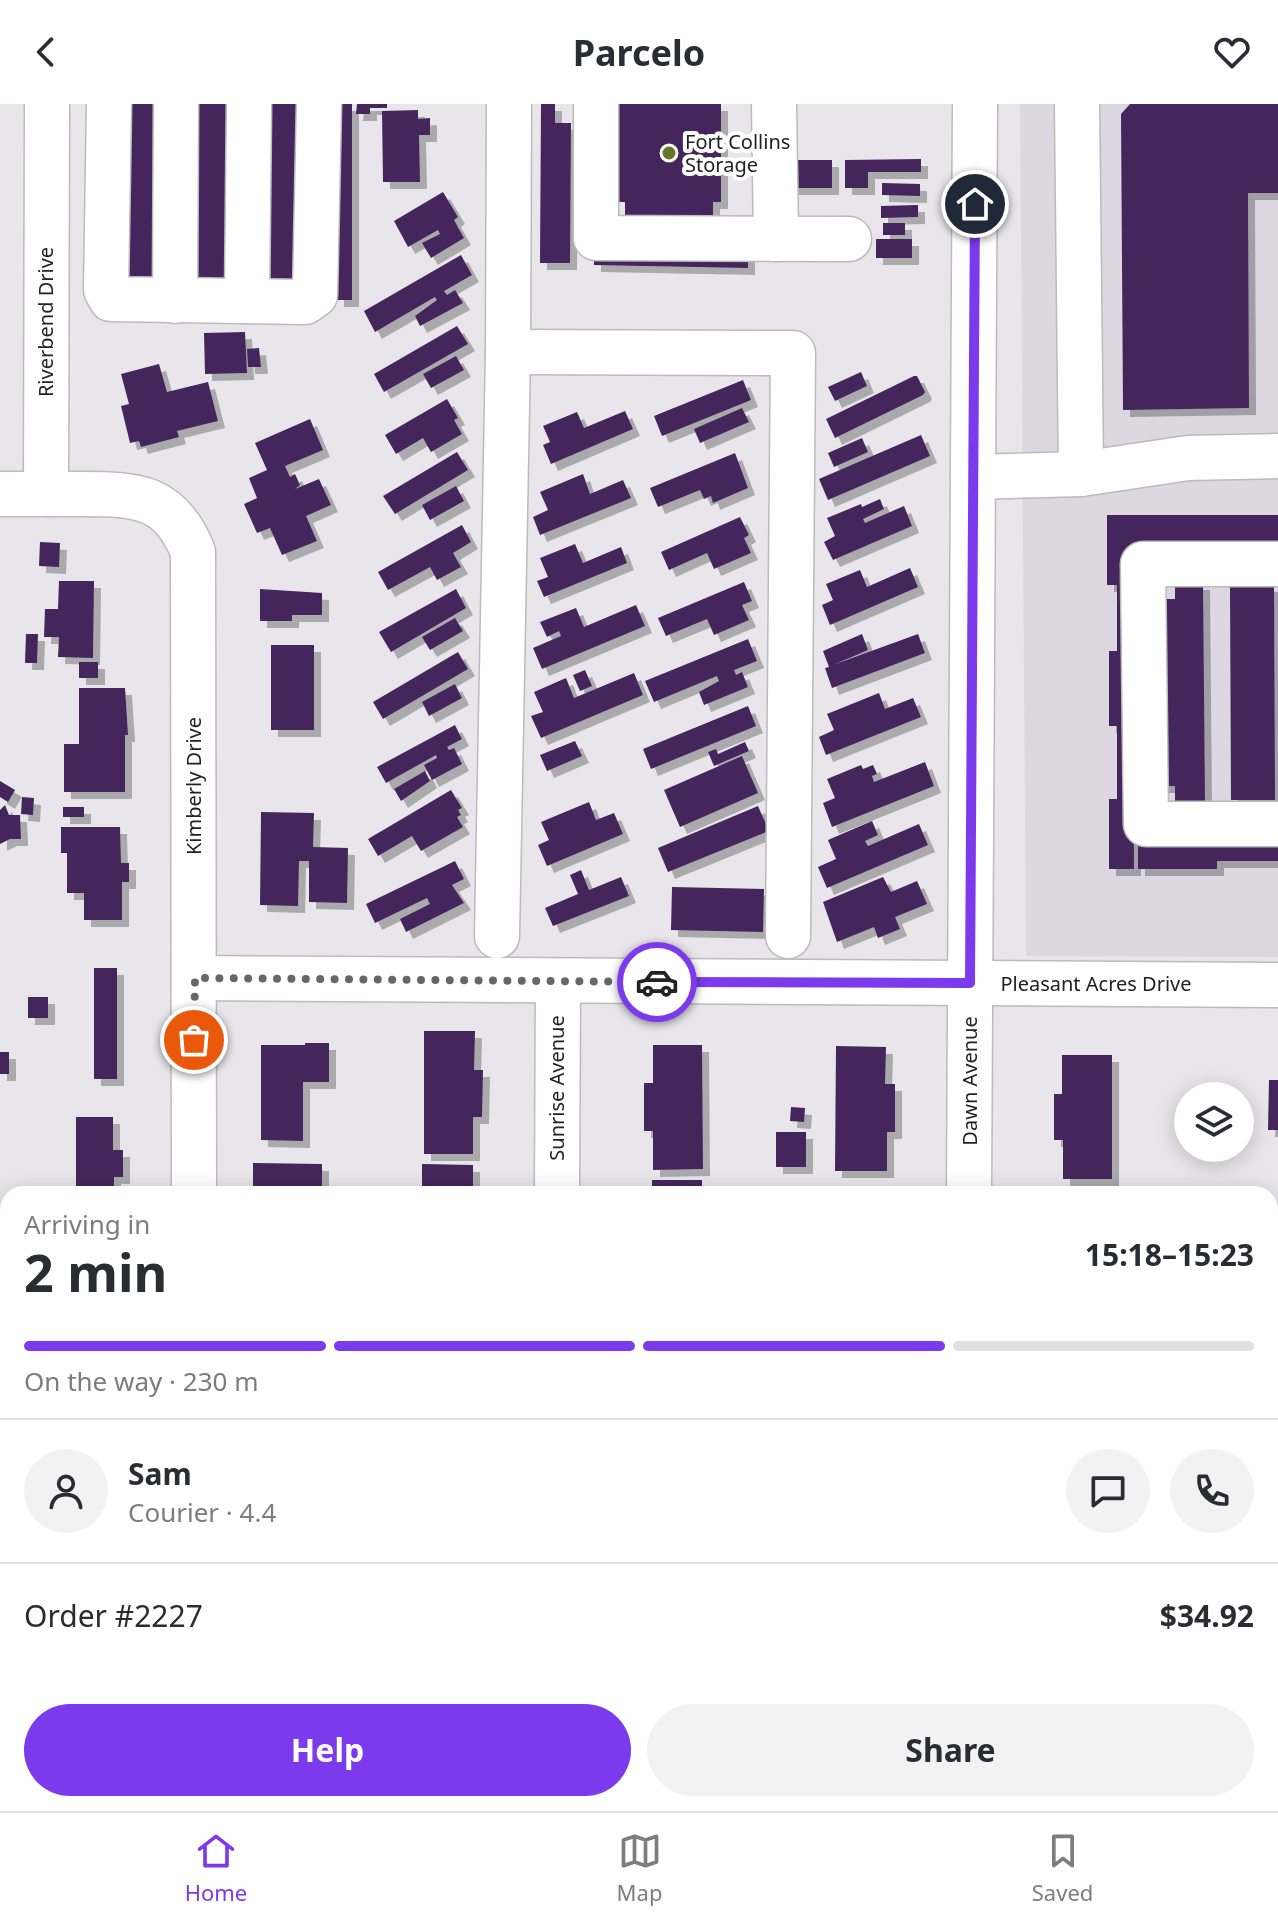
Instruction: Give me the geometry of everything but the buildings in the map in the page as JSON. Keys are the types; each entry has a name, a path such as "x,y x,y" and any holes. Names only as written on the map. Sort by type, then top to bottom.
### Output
{"street":[{"name":"Riverbend Drive","path":"46,494 47,104"},
{"path":"109,104 106,290 111,299 305,302 315,295 319,104"},
{"path":"175,301 176,104"},
{"path":"247,301 249,104"},
{"path":"497,936 508,352 509,104"},
{"path":"596,104 596,238 849,239"},
{"path":"774,104 776,239"},
{"name":"Dawn Avenue","path":"969,1186 975,104"},
{"path":"1077,104 1081,474"},
{"path":"508,352 793,353 788,936"},
{"path":"973,477 1081,474 1188,458 1278,456"},
{"path":"0,494 46,494"},
{"name":"Kimberly Drive","path":"46,494 129,494 151,500 170,513 184,531 193,552 194,1186"},
{"path":"1278,564 1143,564 1146,824 1278,824"},
{"name":"Pleasant Acres Drive","path":"195,978 1278,985"},
{"name":"Sunrise Avenue","path":"557,1186 558,981"}],"shaded area":[{"path":"1020,104 1278,104 1278,957 1026,956"}],"way so far":[{"path":"194,1040 195,978 657,982"}],"place":[{"name":"Fort Collins Storage","path":"669,153"}],"route":[{"path":"657,982 970,983 975,204"}]}
